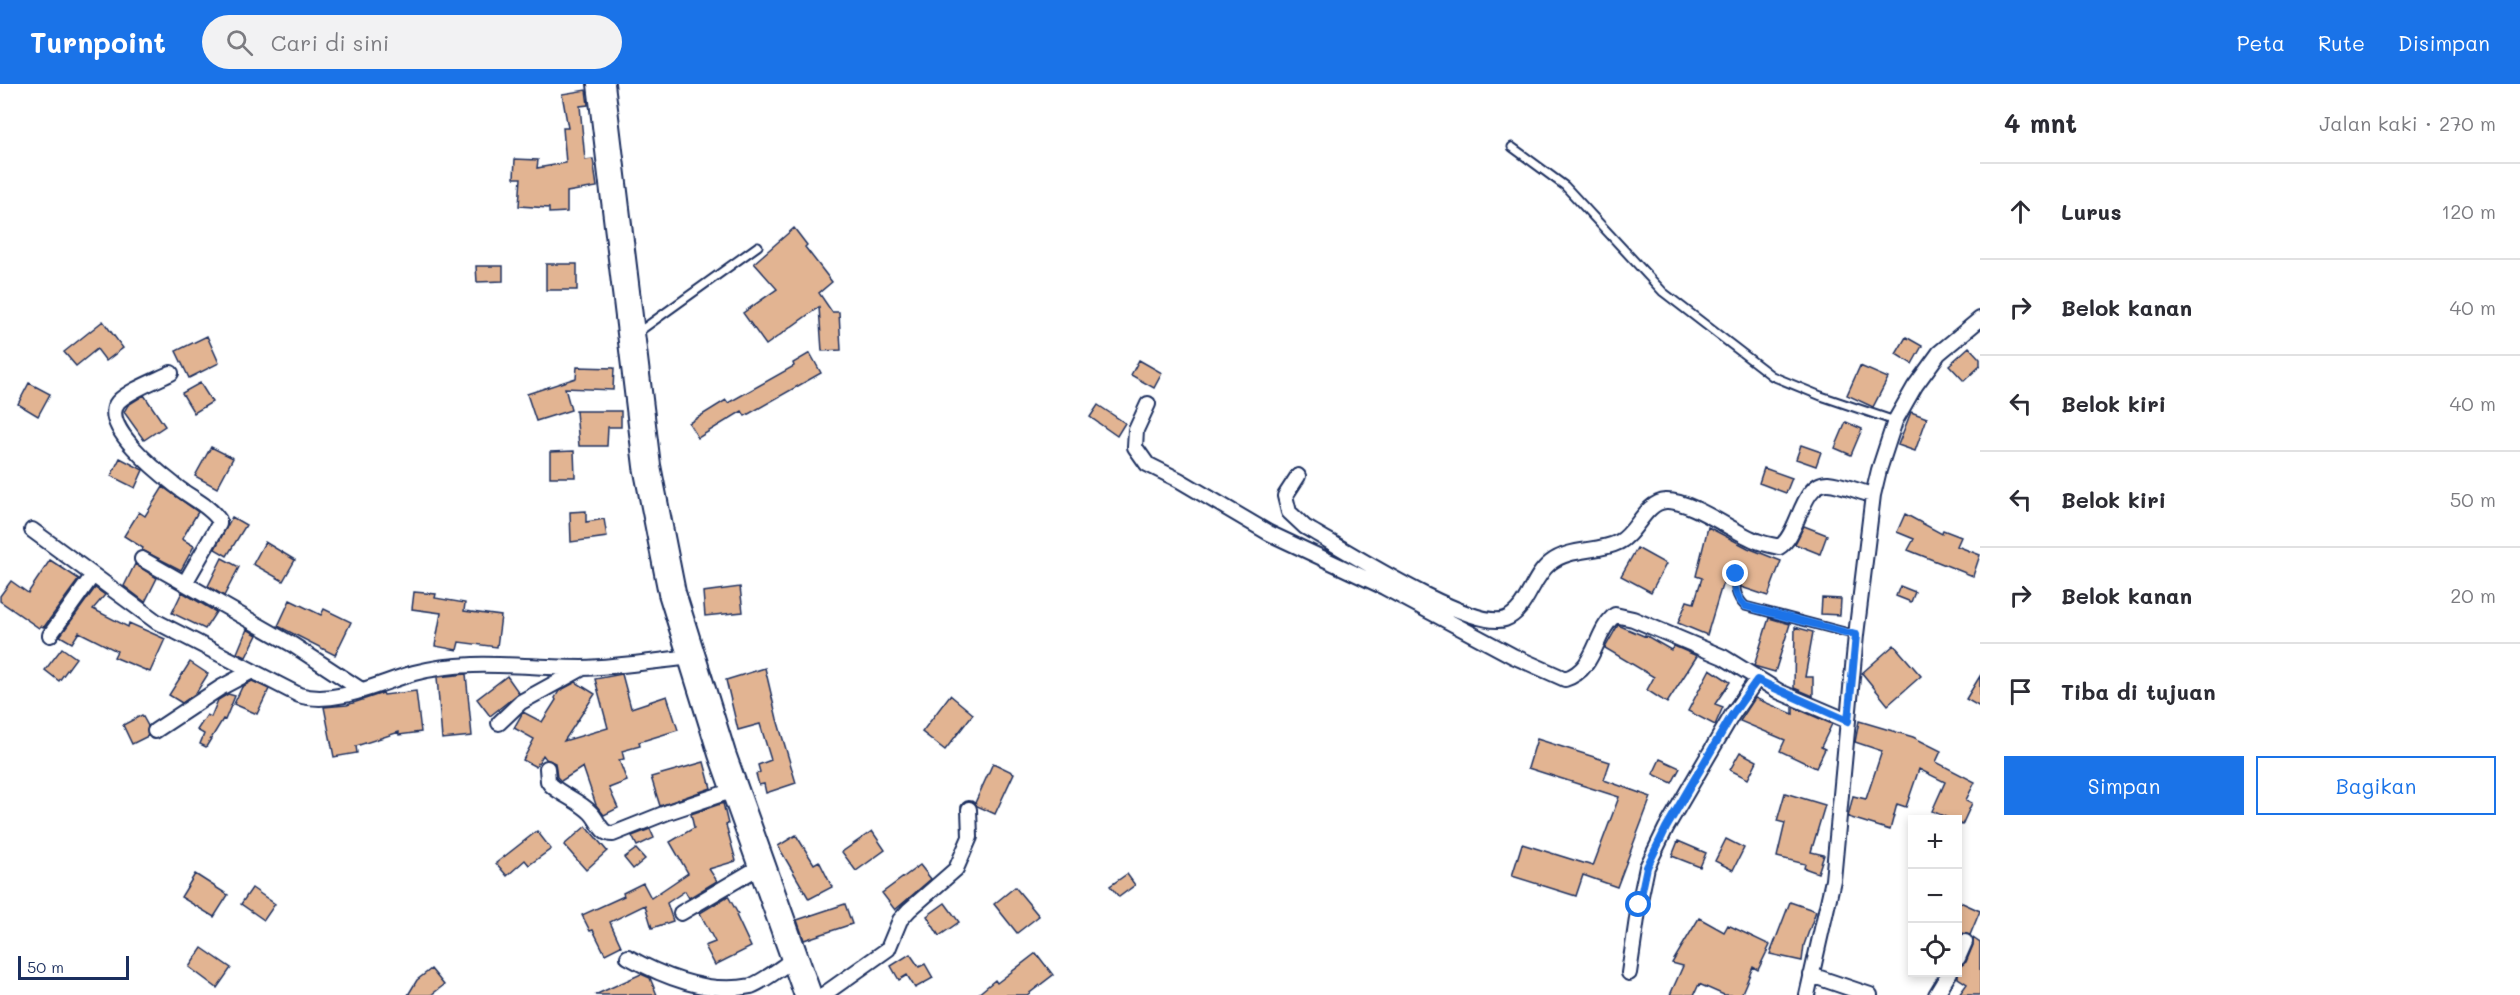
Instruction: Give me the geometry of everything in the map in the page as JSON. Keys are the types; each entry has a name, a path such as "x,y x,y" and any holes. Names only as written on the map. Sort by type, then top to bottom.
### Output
{"highway":[{"path":"600,85 647,466 672,593 734,790 808,995"}],"street":[{"path":"1807,995 1833,880 1856,635 1873,495 1895,421 1915,386 1939,353 1980,319"},
{"path":"171,373 121,399 114,407 113,416 127,441 175,486 219,520 219,524 185,583"},
{"path":"1148,404 1137,430 1135,447 1147,464 1179,480 1269,533 1384,587 1531,664 1565,679 1574,676 1590,659 1608,621 1615,615 1634,619 1723,657 1757,680 1848,721"},
{"path":"1298,476 1284,496 1289,512 1305,526 1424,594 1465,614 1493,621 1503,620 1520,607 1532,584 1550,563 1573,552 1618,543 1632,533 1646,513 1667,501 1696,510 1757,542 1779,547 1786,543 1814,488 1826,483 1873,495"},
{"path":"32,530 157,622 299,695 316,699 417,672 443,668 490,663 583,668 691,657"},
{"path":"142,559 292,645 360,689"},
{"path":"50,635 93,575"},
{"path":"499,723 529,697 583,668"},
{"path":"155,731 220,688 252,671"},
{"path":"1629,973 1647,867 1666,828 1721,732 1757,680"},
{"path":"547,768 548,781 551,785 590,811 607,834 613,834 668,812 734,790"},
{"path":"823,995 888,949 900,920 956,869 970,837 969,809"},
{"path":"681,914 761,866"},
{"path":"1962,949 1965,942"},
{"path":"628,957 681,984 714,990 731,990 751,986 794,959"},
{"path":"1811,975 1870,995"},
{"path":"1936,995 1947,977"},
{"path":"1834,981 1839,995"}],"lane":[{"path":"1512,147 1565,186 1663,292 1772,376 1821,396 1895,421"},
{"path":"631,338 758,246"},
{"path":"1736,574 1734,589 1738,599 1745,606 1856,635"}],"building":[{"path":"586,90 588,105 580,106 585,160 593,159 597,187 567,192 567,212 549,213 549,208 519,206 521,178 514,178 515,159 538,160 537,168 566,163 563,128 568,128 562,94"},
{"path":"794,228 807,245 805,247 832,282 819,293 832,312 839,312 841,350 822,351 819,307 766,345 743,313 777,289 754,263"},
{"path":"546,264 577,264 577,290 546,290"},
{"path":"476,266 503,266 503,281 477,282"},
{"path":"103,321 123,348 106,361 97,349 76,366 64,352"},
{"path":"207,336 219,363 189,378 176,351"},
{"path":"1906,337 1922,346 1912,364 1896,354"},
{"path":"1969,347 1980,359 1980,366 1964,381 1949,365"},
{"path":"810,353 821,373 745,416 742,411 698,438 689,423 726,400 728,403 794,366 793,363"},
{"path":"1139,360 1162,373 1154,388 1131,375"},
{"path":"1860,366 1888,378 1873,407 1847,395"},
{"path":"577,367 614,368 613,390 565,388 571,410 536,421 527,394 576,378"},
{"path":"29,383 50,394 38,416 18,404"},
{"path":"200,383 212,402 194,413 182,393"},
{"path":"144,395 165,426 144,440 124,412 128,405"},
{"path":"1098,405 1125,423 1117,436 1090,417"},
{"path":"576,411 621,411 621,427 608,427 607,446 579,446"},
{"path":"1911,412 1927,418 1915,451 1898,445"},
{"path":"1846,422 1862,429 1851,455 1835,448"},
{"path":"1801,445 1821,452 1816,466 1796,459"},
{"path":"211,447 233,458 217,488 195,476"},
{"path":"574,451 575,477 550,477 550,452"},
{"path":"120,458 143,470 135,488 111,476"},
{"path":"1764,468 1792,478 1786,493 1759,483"},
{"path":"163,487 198,512 182,539 194,546 181,570 142,550 143,548 124,536 139,512 145,516"},
{"path":"586,511 586,522 604,519 607,537 571,542 570,512"},
{"path":"1905,514 1942,534 1943,530 1961,537 1957,546 1980,555 1973,576 1908,550 1914,539 1897,532"},
{"path":"232,517 246,525 227,556 215,549"},
{"path":"1804,526 1827,535 1820,554 1795,544"},
{"path":"1708,527 1748,548 1781,561 1768,596 1741,587 1741,571 1736,568 1732,570 1730,582 1725,580 1722,585 1707,635 1678,623 1687,601 1694,603 1702,578 1696,576"},
{"path":"265,542 295,560 283,581 253,564"},
{"path":"1637,548 1666,564 1651,592 1621,576"},
{"path":"222,558 239,567 224,596 208,586"},
{"path":"50,560 79,579 44,627 39,628 0,601 0,596 11,581 28,593"},
{"path":"135,564 157,578 145,602 124,586"},
{"path":"1900,586 1915,592 1911,602 1896,596"},
{"path":"740,587 743,612 705,616 703,592"},
{"path":"95,588 105,595 93,609 128,627 129,623 165,639 150,672 114,657 117,651 79,632 72,643 60,636"},
{"path":"182,592 216,612 205,629 172,613"},
{"path":"414,592 436,594 435,598 465,603 464,611 501,616 497,647 459,642 457,650 435,646 441,613 412,609"},
{"path":"1822,598 1841,599 1840,615 1821,614"},
{"path":"290,600 321,615 324,609 351,622 335,655 278,626"},
{"path":"1769,618 1790,624 1775,672 1754,666"},
{"path":"1618,625 1645,635 1671,650 1674,646 1697,656 1667,703 1647,690 1654,677 1605,648"},
{"path":"1795,627 1813,632 1805,677 1813,677 1813,696 1794,688"},
{"path":"247,629 257,635 246,657 237,653"},
{"path":"1894,645 1921,676 1888,705 1862,673"},
{"path":"62,648 76,658 59,681 45,670"},
{"path":"190,662 208,674 196,693 182,703 169,695"},
{"path":"765,668 796,783 766,793 764,784 759,785 756,774 760,772 758,765 771,760 760,724 738,730 726,680"},
{"path":"1710,669 1730,682 1715,704 1723,707 1715,725 1688,711"},
{"path":"466,674 472,736 442,739 437,677"},
{"path":"622,674 631,708 667,696 678,730 639,742 640,746 622,751 624,759 619,760 627,781 609,788 618,808 604,815 596,805 583,767 561,781 557,777 555,763 543,755 536,767 523,760 534,739 514,728 523,712 542,722 559,691 576,682 595,694 564,741 608,728 595,679"},
{"path":"507,676 519,693 490,716 477,699"},
{"path":"1980,676 1980,707 1966,699"},
{"path":"252,681 269,689 257,714 234,704 242,687"},
{"path":"416,691 421,732 399,735 399,732 356,746 357,753 334,757 324,707 347,705 383,693 384,695"},
{"path":"228,694 235,696 225,720 223,719 206,747 200,744 204,734 197,730 207,715 211,717 218,700"},
{"path":"950,695 973,714 945,750 922,732"},
{"path":"1755,698 1793,714 1793,707 1832,724 1821,747 1825,749 1816,768 1780,751 1785,740 1740,721"},
{"path":"142,715 148,726 148,736 132,744 123,725"},
{"path":"1859,721 1913,737 1941,751 1936,762 1975,782 1966,800 1972,803 1962,825 1962,815 1941,815 1932,811 1945,782 1919,769 1906,807 1897,804 1890,830 1848,817 1853,796 1866,799 1882,751 1855,742"},
{"path":"1537,739 1610,762 1604,780 1651,797 1617,887 1583,875 1576,896 1512,876 1522,844 1593,866 1619,797 1528,768"},
{"path":"1740,752 1757,761 1748,779 1730,770"},
{"path":"1660,759 1680,768 1672,783 1653,774"},
{"path":"704,762 711,788 660,806 651,777"},
{"path":"993,763 1014,773 995,814 975,803"},
{"path":"1785,793 1825,805 1811,852 1824,855 1818,873 1804,868 1805,864 1777,857 1785,823 1777,821"},
{"path":"723,803 728,824 726,825 736,861 709,869 717,881 689,898 685,891 667,903 673,921 652,928 645,905 610,922 621,946 605,954 593,930 590,931 582,915 624,896 623,893 643,883 651,898 688,873 670,842 694,828 691,814"},
{"path":"586,826 607,851 586,870 564,845"},
{"path":"650,829 654,838 637,846 632,836"},
{"path":"537,831 551,849 529,865 525,860 507,876 496,863"},
{"path":"872,831 885,850 856,871 842,852"},
{"path":"796,835 814,864 819,861 832,887 809,899 778,846"},
{"path":"1726,839 1744,848 1733,870 1715,861"},
{"path":"1678,841 1706,853 1700,867 1672,856"},
{"path":"636,849 645,859 633,869 624,858"},
{"path":"920,865 931,879 895,910 882,893"},
{"path":"195,874 228,895 214,917 181,897"},
{"path":"1127,874 1135,885 1119,897 1110,886"},
{"path":"1015,887 1039,916 1017,933 994,904"},
{"path":"252,888 275,904 264,920 241,904"},
{"path":"728,896 751,947 715,965 705,946 715,942 700,913"},
{"path":"1790,902 1816,911 1804,945 1802,961 1770,954"},
{"path":"945,903 959,922 939,936 927,916"},
{"path":"1962,903 1980,911 1970,935 1963,933"},
{"path":"845,904 852,924 804,940 797,920"},
{"path":"1699,918 1724,932 1728,925 1770,945 1758,970 1753,967 1741,995 1724,995 1699,984 1694,995 1670,995 1683,966 1672,963"},
{"path":"1973,938 1980,943 1980,995 1959,995 1967,984 1958,977 1962,977 1962,964 1966,962 1973,945"},
{"path":"202,948 231,968 217,988 189,967"},
{"path":"1036,953 1053,975 1027,995 977,995 995,980 997,983"},
{"path":"910,954 919,967 925,964 933,978 915,988 907,975 899,980 891,966"},
{"path":"431,969 444,985 431,995 408,995 417,980"},
{"path":"641,974 650,978 657,995 595,995"}],"route":[{"path":"1639,905 1647,867 1666,828 1732,715 1757,680 1848,721 1856,635 1745,606 1738,599 1734,589 1736,574"}]}
